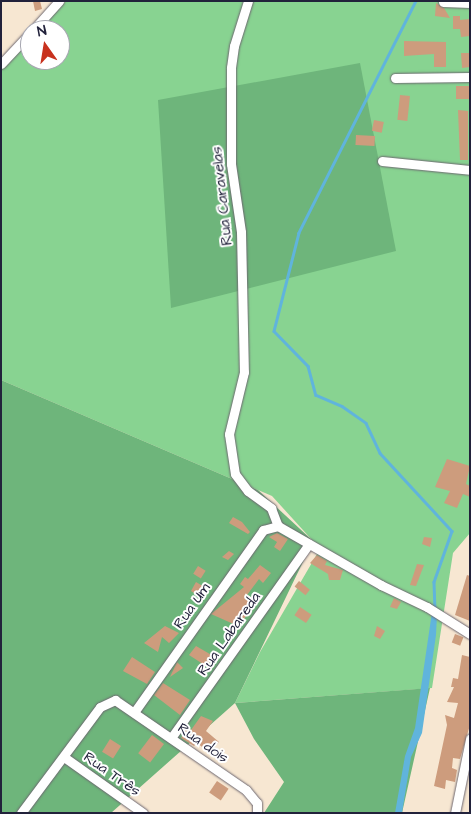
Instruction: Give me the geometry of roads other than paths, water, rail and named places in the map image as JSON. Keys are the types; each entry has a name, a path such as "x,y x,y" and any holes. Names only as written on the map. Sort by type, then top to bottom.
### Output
{"street":[{"path":"42,20 59,1"},
{"name":"Rua Caravelas","path":"248,1 234,46 231,68 231,164 241,232 244,372 230,434 233,465 242,485 274,512 278,526"},
{"path":"442,2 470,3"},
{"path":"1,64 20,44"},
{"path":"395,78 470,77"},
{"path":"382,161 470,170"},
{"path":"278,526 427,607 470,634"},
{"name":"Rua Um","path":"135,711 263,530 278,526"},
{"name":"Rua Labareda","path":"171,738 309,544"},
{"name":"Rua dois","path":"21,813 105,702 120,701 255,798 257,813"},
{"path":"455,813 470,740"},
{"name":"Rua Três","path":"64,757 143,813"}],"water":[{"path":"432,612 437,615 436,635 422,733 411,757 402,813 395,813 405,756 415,728"}],"waterway":[{"path":"416,1 299,233 274,331 308,366 316,395 342,406 366,423 380,453 452,531 434,582 435,608"}]}
